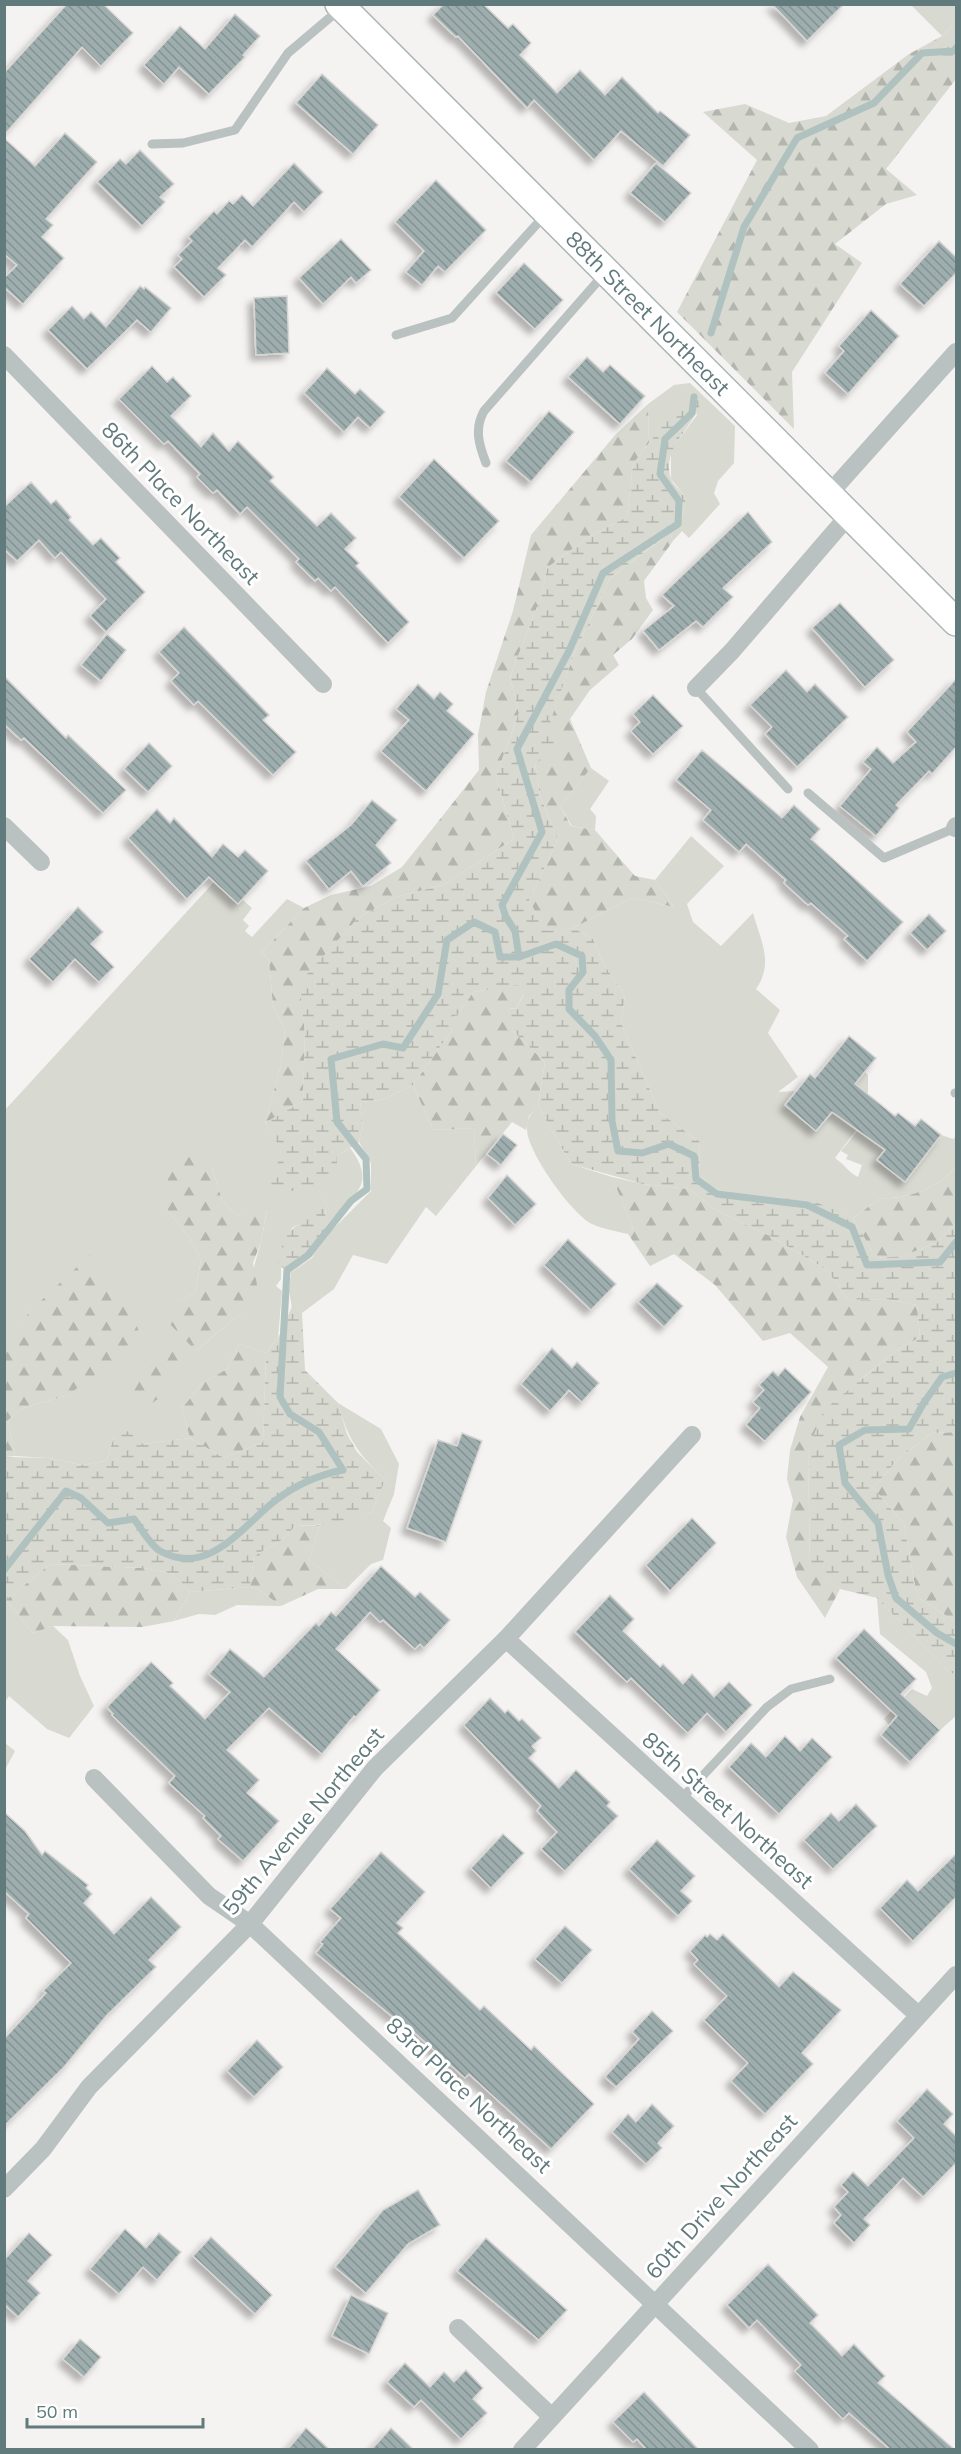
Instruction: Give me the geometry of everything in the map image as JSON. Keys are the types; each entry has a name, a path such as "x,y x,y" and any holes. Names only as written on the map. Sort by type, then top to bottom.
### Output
{"main road":[{"name":"88th Street Northeast","path":"340,6 957,622"}],"street":[{"path":"828,495 957,352"},
{"name":"86th Place Northeast","path":"4,355 322,684"},
{"path":"696,688 732,651 849,515"},
{"path":"4,826 41,861"},
{"name":"59th Avenue Northeast","path":"4,2189 43,2149 89,2087 250,1924 375,1768 506,1639 692,1435"},
{"name":"85th Street Northeast","path":"506,1639 918,2016"},
{"name":"83rd Place Northeast","path":"94,1778 209,1896 250,1924 810,2450"},
{"name":"60th Drive Northeast","path":"522,2450 957,1975"},
{"path":"458,2328 552,2417"}],"lane":[{"path":"152,144 183,143 235,130 288,52 340,6"},
{"path":"396,335 452,318 548,212"},
{"path":"486,463 478,442 478,421 484,411 606,271"},
{"path":"696,688 788,789"},
{"path":"808,793 884,858 956,827"},
{"path":"681,1799 767,1707 791,1689 830,1679"}],"green space":[{"path":"911,5 956,5 956,22 942,36"},
{"path":"956,22 956,79 886,169 917,195 886,204 835,244 862,263 792,372 794,429 677,312 757,160 703,112 745,104 789,123 826,116 909,54 942,36"},
{"path":"690,383 735,426 734,463 718,481 714,493 720,504 689,538 682,531 673,541 670,533 680,525 686,498 671,479 671,450 697,415 692,397 667,421 649,443 648,404 674,385"},
{"path":"692,396 701,401 670,457 671,479 686,498 680,525 610,578 574,654 550,722 558,745 535,763 540,796 558,839 529,901 547,931 573,928 593,939 603,963 625,996 621,1023 660,1113 700,1142 699,1173 711,1187 732,1193 774,1198 798,1195 835,1210 853,1218 876,1258 903,1256 936,1243 956,1223 956,1432 932,1433 899,1458 873,1488 904,1524 917,1597 956,1622 956,1674 950,1673 877,1598 840,1589 810,1569 808,1449 824,1410 893,1353 920,1337 917,1305 886,1299 848,1300 827,1270 772,1237 714,1209 690,1189 643,1184 571,1164 538,1106 545,1062 513,1031 508,1008 516,1009 524,994 518,985 473,992 459,1013 448,1021 452,1030 413,1085 382,1100 360,1102 363,1126 359,1142 337,1156 337,1168 328,1176 311,1186 293,1191 262,1186 275,1169 280,1155 276,1142 265,1123 303,1101 305,1033 299,983 358,918 396,897 443,885 514,839 496,776 519,713 510,677 542,594 547,568 587,538 627,517 633,464 666,421"},
{"path":"648,404 649,443 633,464 627,517 587,538 547,568 542,594 510,677 519,713 496,776 514,839 443,885 396,897 358,918 300,983 305,1033 303,1101 265,1123 281,1065 285,1030 273,1006 269,961 262,952 304,908 331,895 371,886 402,867 479,770 478,735 486,692 513,611 531,535 616,434"},
{"path":"670,533 673,541 644,581 646,598 653,610 632,639 613,655 619,665 590,690 570,719 591,768 560,806 571,826 595,830 635,876 655,880 674,907 633,898 573,928 547,932 529,901 558,839 540,796 535,763 574,654 610,578"},
{"path":"591,768 609,781 590,809 596,816 595,830 572,826 560,806"},
{"path":"691,836 724,866 687,904 693,922 721,946 753,913 765,961 764,970 756,989 780,1010 768,1033 798,1077 778,1092 796,1091 785,1105 817,1131 865,1072 868,1075 868,1099 857,1129 835,1158 858,1177 862,1165 846,1159 848,1155 841,1151 858,1130 885,1150 877,1161 905,1182 941,1135 953,1139 956,1136 956,1166 941,1180 912,1194 881,1198 853,1218 798,1196 774,1198 732,1193 711,1187 699,1173 700,1142 660,1113 621,1023 625,996 603,963 593,939 573,928 633,898 674,907 655,880"},
{"path":"214,882 237,904 242,899 252,908 243,920 249,926 245,931 252,937 287,899 304,908 262,952 269,961 273,1006 285,1030 281,1065 265,1123 281,1146 280,1163 337,1156 350,1148 359,1162 362,1173 361,1183 351,1200 324,1229 327,1199 312,1215 292,1228 278,1265 281,1267 281,1279 276,1286 282,1291 278,1338 266,1353 239,1344 227,1369 203,1383 182,1408 190,1438 143,1444 114,1437 106,1461 81,1465 49,1458 15,1456 8,1420 23,1408 68,1395 31,1310 5,1345 4,1111","holes":["212,1168 222,1200 237,1216 267,1210 261,1242 241,1313 196,1351 178,1302 195,1293 201,1260 190,1239 165,1207"]},
{"path":"518,984 524,993 516,1009 509,1008 513,1031 545,1062 538,1106 529,1116 526,1130 512,1122 476,1166 474,1128 433,1130 413,1085 452,1030 447,1021 459,1013 473,992"},
{"path":"413,1085 433,1130 474,1128 476,1166 436,1216 426,1207 387,1264 353,1255 334,1289 302,1313 294,1303 292,1308 289,1291 291,1273 312,1258 326,1236 371,1191 371,1163 359,1142 363,1126 360,1102 382,1100"},
{"path":"538,1106 571,1164 612,1177 633,1228 628,1234 592,1224 574,1208 552,1182 535,1153 527,1130 529,1117"},
{"path":"184,1155 212,1168 222,1200 237,1216 267,1209 261,1242 253,1263 257,1285 241,1313 196,1351 164,1318 178,1302 195,1293 201,1260 190,1239 165,1207 169,1169"},
{"path":"956,1166 956,1223 936,1243 903,1256 876,1258 853,1218 881,1198 901,1197 932,1186"},
{"path":"612,1177 643,1184 690,1189 714,1209 772,1237 827,1270 848,1300 886,1299 917,1305 920,1337 893,1353 861,1379 808,1449 810,1568 840,1589 825,1618 797,1577 786,1537 793,1500 787,1479 790,1450 800,1417 828,1367 790,1333 763,1341 715,1285 674,1254 650,1266 628,1234 633,1228"},
{"path":"328,1198 324,1241 312,1257 291,1273 278,1265 284,1241 295,1227"},
{"path":"90,1255 135,1321 142,1340 68,1395 23,1408 8,1420 15,1456 5,1457 4,1345 31,1310"},
{"path":"294,1302 302,1313 305,1370 338,1403 347,1434 357,1452 385,1480 372,1512 330,1524 296,1526 280,1541 254,1556 250,1587 190,1592 173,1574 144,1568 50,1564 5,1601 5,1457 49,1458 81,1465 106,1461 114,1437 128,1431 143,1444 190,1438 224,1458 263,1442 266,1353 278,1338"},
{"path":"239,1344 266,1353 263,1442 224,1458 190,1438 182,1408 203,1383 227,1369"},
{"path":"169,1347 186,1357 164,1395 143,1409 124,1398 135,1372 145,1359"},
{"path":"338,1403 381,1429 399,1464 394,1494 383,1521 391,1528 383,1560 371,1564 346,1589 309,1560 320,1525 372,1512 385,1480 367,1461 350,1437"},
{"path":"956,1432 956,1622 917,1597 904,1524 873,1488 899,1458 932,1433"},
{"path":"320,1525 309,1560 346,1589 318,1589 281,1606 258,1589 250,1587 254,1556 280,1541 296,1526"},
{"path":"50,1564 144,1568 173,1574 190,1592 174,1621 142,1627 53,1626 33,1633 6,1600"},
{"path":"250,1587 258,1589 281,1606 237,1605 215,1615 199,1614 174,1621 190,1592"},
{"path":"877,1598 950,1673 956,1674 956,1716 940,1730 910,1702 889,1725 884,1719 912,1689 927,1696 932,1688 926,1672 880,1634"},
{"path":"6,1600 33,1633 53,1626 68,1640 80,1676 94,1706 69,1738 47,1729 9,1696 5,1702"},
{"path":"5,1743 15,1751 5,1770"}],"building":[{"path":"67,4 103,4 133,33 101,66 82,47 4,135 4,73"},
{"path":"444,4 483,4 508,28 513,24 531,43 520,55 557,93 580,70 605,95 622,77 658,113 660,111 690,135 663,166 621,131 594,160 534,100 527,108 458,36 456,37 433,15"},
{"path":"772,4 844,4 807,41"},
{"path":"235,14 260,36 243,55 245,57 209,94 179,67 164,84 144,65 180,26 205,49"},
{"path":"322,74 378,125 353,154 296,103"},
{"path":"65,133 97,162 46,219 53,225 42,237 64,258 23,304 4,287 4,278 17,265 4,254 4,138 35,166"},
{"path":"140,150 174,184 160,197 165,202 142,226 97,182 120,159 126,164"},
{"path":"294,163 323,192 304,212 294,202 252,247 245,240 218,268 226,275 204,297 174,267 182,259 178,255 192,241 188,237 214,211 217,214 229,201 233,204 242,195 253,206"},
{"path":"656,163 691,193 665,222 630,193"},
{"path":"436,180 486,230 445,272 438,266 422,285 406,272 424,251 395,222"},
{"path":"341,239 371,270 356,283 351,277 323,304 299,278"},
{"path":"939,241 957,258 957,272 924,306 900,284"},
{"path":"524,263 563,300 535,329 496,293"},
{"path":"140,286 144,289 145,287 171,308 151,332 137,320 87,369 48,330 72,306 84,319 91,312 106,327"},
{"path":"287,296 289,353 256,355 254,298"},
{"path":"871,310 899,336 848,394 825,373 844,351 839,346"},
{"path":"587,357 603,372 610,365 645,396 620,424 568,377"},
{"path":"152,366 167,382 173,377 191,396 171,416 201,447 213,433 229,451 238,441 274,477 270,481 317,526 331,513 356,538 345,549 359,563 356,566 409,622 388,643 335,587 331,591 318,578 315,581 296,562 299,559 247,507 240,514 217,490 213,493 197,477 200,474 168,441 164,444 119,399"},
{"path":"327,368 355,394 360,389 385,412 370,428 358,417 344,432 304,393"},
{"path":"549,411 574,432 531,482 506,461"},
{"path":"434,459 499,521 464,558 399,497"},
{"path":"31,482 51,504 56,500 71,517 69,520 93,545 101,538 120,558 116,562 145,592 106,632 90,616 106,599 61,552 55,558 39,540 17,561 4,549 4,507"},
{"path":"748,512 772,542 723,588 733,597 703,627 696,621 659,650 643,631 674,606 662,595"},
{"path":"840,603 894,660 865,687 812,628"},
{"path":"184,627 269,715 263,720 296,752 273,775 198,701 194,705 171,681 179,673 159,652"},
{"path":"107,634 126,650 101,681 81,665"},
{"path":"786,670 807,692 815,684 848,717 797,767 765,734 772,727 750,705"},
{"path":"4,676 66,738 68,735 126,790 103,813 24,738 21,740 4,724"},
{"path":"957,678 957,746 932,774 929,771 896,805 899,808 876,836 840,806 871,769 863,762 877,747 893,763 916,742 907,732"},
{"path":"418,684 434,699 440,692 453,704 447,711 474,734 426,791 381,751 409,720 396,709"},
{"path":"653,695 683,726 653,754 631,731 640,722 633,714"},
{"path":"149,743 172,766 148,792 124,769"},
{"path":"702,750 782,818 794,805 820,829 811,839 903,922 867,961 844,939 848,936 811,903 808,905 784,883 786,880 746,844 739,852 703,820 711,810 676,780"},
{"path":"372,800 397,820 376,845 391,863 363,886 351,871 329,889 306,861 351,825"},
{"path":"157,809 170,823 174,818 212,857 223,844 238,857 245,850 268,871 238,904 209,877 187,899 128,838"},
{"path":"78,907 103,932 91,944 114,967 99,982 75,959 53,982 29,959"},
{"path":"929,914 946,931 927,950 910,933"},
{"path":"849,1036 876,1058 855,1084 895,1116 898,1113 915,1126 921,1119 941,1135 905,1182 877,1160 885,1150 832,1112 816,1131 785,1105 810,1074 815,1078"},
{"path":"503,1134 517,1145 501,1165 487,1154"},
{"path":"507,1175 536,1204 515,1225 488,1198"},
{"path":"568,1239 616,1284 591,1310 544,1265"},
{"path":"657,1283 683,1306 664,1327 638,1302"},
{"path":"552,1348 572,1368 577,1362 599,1383 582,1402 569,1390 550,1411 521,1384"},
{"path":"785,1368 811,1392 765,1441 746,1425 760,1408 753,1402 764,1390 759,1385 773,1371 778,1376"},
{"path":"462,1433 482,1441 446,1542 407,1528 438,1440 457,1446"},
{"path":"692,1518 716,1543 670,1591 646,1565"},
{"path":"381,1566 415,1597 420,1592 450,1620 424,1648 420,1644 415,1649 383,1620 380,1622 370,1612 336,1649 380,1690 356,1717 354,1716 322,1754 269,1708 227,1750 259,1780 247,1793 279,1821 243,1861 218,1839 221,1836 203,1818 205,1816 169,1783 175,1776 112,1715 107,1707 151,1662 173,1683 170,1686 205,1719 230,1692 209,1674 230,1649 264,1677 316,1623 319,1626 331,1612 336,1616"},
{"path":"610,1595 634,1619 623,1631 660,1667 663,1664 683,1684 692,1674 714,1697 729,1682 752,1705 726,1732 707,1713 688,1733 631,1678 627,1682 575,1632"},
{"path":"864,1629 916,1679 901,1694 940,1730 910,1762 881,1735 897,1716 836,1658"},
{"path":"490,1698 505,1713 508,1710 519,1721 522,1719 541,1738 532,1746 536,1751 529,1758 559,1788 576,1770 610,1802 607,1806 618,1816 565,1871 541,1849 557,1832 537,1811 541,1806 464,1725"},
{"path":"785,1736 800,1751 812,1738 832,1757 779,1814 729,1767 751,1743 766,1757"},
{"path":"856,1804 877,1826 833,1869 804,1840 831,1813 839,1821"},
{"path":"4,1812 25,1831 42,1855 45,1851 88,1885 86,1888 92,1894 84,1903 114,1934 151,1897 181,1927 149,1960 156,1967 107,2015 64,2067 4,2126 4,2039 46,1993 43,1991 71,1963 26,1918 29,1914 4,1891"},
{"path":"503,1834 524,1853 491,1888 471,1868"},
{"path":"657,1840 695,1876 681,1891 692,1901 678,1916 629,1869"},
{"path":"381,1852 425,1892 397,1923 403,1928 398,1933 480,2010 484,2006 531,2050 534,2046 594,2104 551,2149 469,2074 465,2078 396,2016 394,2018 316,1953 323,1944 320,1942 341,1918 330,1909"},
{"path":"957,1853 957,1896 913,1941 880,1908 907,1880 918,1891"},
{"path":"565,1926 592,1950 562,1983 535,1959"},
{"path":"710,1934 717,1940 723,1934 779,1987 793,1972 841,2010 802,2053 813,2064 765,2114 731,2081 748,2063 704,2020 727,1996 694,1964 698,1960 690,1951 705,1935 707,1937"},
{"path":"652,2011 673,2031 616,2087 605,2077 639,2039 632,2032"},
{"path":"257,2040 283,2067 254,2097 227,2071"},
{"path":"927,2089 953,2114 944,2124 957,2137 957,2162 923,2197 903,2178 864,2219 870,2225 854,2243 834,2223 841,2215 834,2207 848,2192 841,2185 853,2172 868,2186 914,2138 897,2121"},
{"path":"652,2104 674,2126 658,2143 662,2148 646,2164 612,2132 628,2114 636,2122"},
{"path":"418,2190 440,2225 408,2244 366,2293 335,2267 383,2210"},
{"path":"125,2229 146,2248 159,2233 181,2252 157,2280 143,2267 119,2294 90,2269"},
{"path":"29,2233 52,2255 28,2281 40,2293 18,2317 4,2304 4,2260"},
{"path":"211,2237 272,2295 255,2314 193,2256"},
{"path":"486,2238 567,2310 539,2340 457,2271"},
{"path":"768,2264 818,2315 810,2323 842,2356 854,2344 885,2376 878,2383 955,2450 891,2450 849,2413 843,2419 795,2371 801,2365 757,2320 749,2328 727,2305"},
{"path":"351,2295 388,2313 369,2354 332,2336"},
{"path":"80,2339 101,2357 84,2377 63,2359"},
{"path":"405,2363 430,2387 444,2372 454,2382 466,2370 483,2388 473,2399 487,2413 461,2439 421,2400 414,2407 387,2382"},
{"path":"644,2392 699,2450 647,2450 637,2439 633,2442 613,2422"},
{"path":"306,2428 330,2450 287,2450"},
{"path":"391,2428 414,2450 371,2450"}],"waterway":[{"path":"711,333 744,227 797,138 874,103 922,53 954,51 956,48"},
{"path":"519,957 515,931 502,905 542,832 517,749 569,651 603,573 678,524 679,501 660,474 665,439 692,413 694,397"},
{"path":"4,1570 66,1491 81,1498 108,1523 134,1519 149,1541 160,1551 178,1558 194,1558 209,1554 224,1545 292,1489 316,1477 343,1470 319,1432 290,1414 280,1397 287,1270 308,1255 351,1201 367,1189 366,1159 337,1122 331,1059 383,1044 403,1048 438,994 447,940 474,922 495,932 500,957 519,957 556,944 582,956 583,972 569,990 569,1009 595,1036 611,1060 612,1121 618,1151 642,1153 669,1144 694,1156 696,1179 717,1194 807,1205 852,1227 867,1265 940,1262 956,1242"},
{"path":"956,1373 942,1377 909,1429 865,1430 839,1445 845,1483 878,1523 888,1575 896,1598 937,1633 956,1644"}]}
